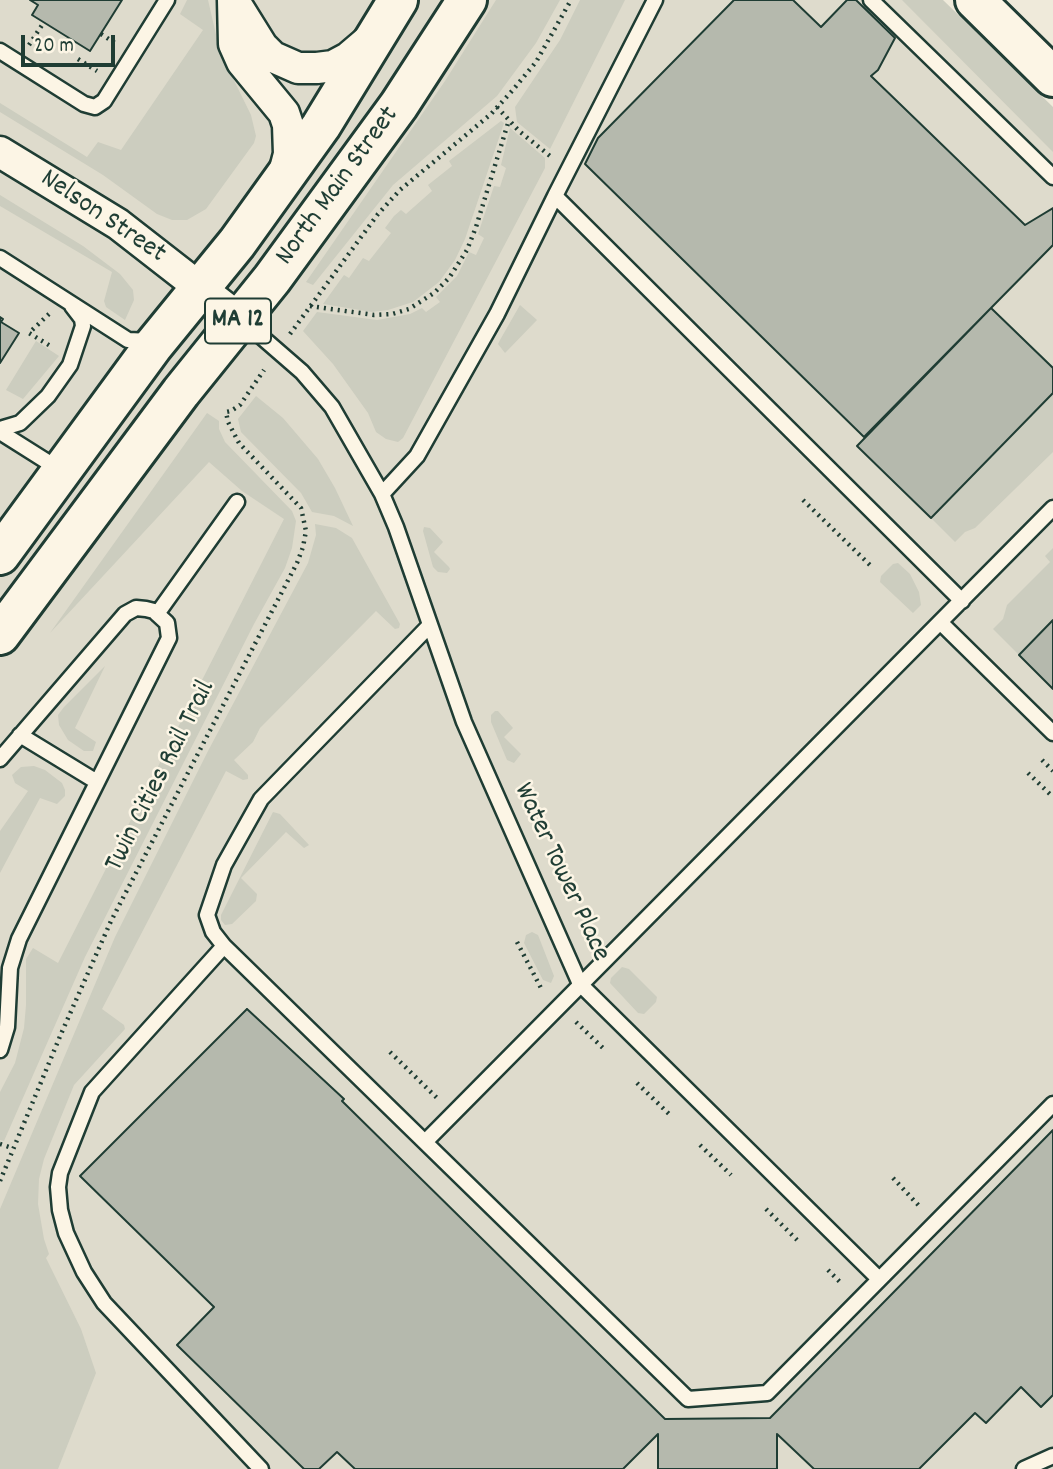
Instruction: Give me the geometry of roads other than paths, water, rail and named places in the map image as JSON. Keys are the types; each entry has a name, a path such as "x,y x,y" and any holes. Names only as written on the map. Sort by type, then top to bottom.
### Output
{"main road":[{"name":"North Main Street","path":"0,635 181,392 272,279 400,104 467,0"},
{"path":"975,0 1053,77"},
{"name":"North Main Street","path":"2,549 51,487 161,336 237,243 282,182 321,126 390,14"}],"street":[{"path":"233,1 262,46 273,57 298,68 333,66 348,58 390,14"},
{"path":"233,1 234,44 242,62 284,113 288,125 289,154 282,182"},
{"name":"Nelson Street","path":"0,152 118,224 240,318"}],"lane":[{"path":"0,51 84,104 95,107 101,104 167,0"},
{"path":"382,494 417,456 497,314 568,169 656,0"},
{"path":"871,0 1053,177"},
{"path":"555,196 962,601"},
{"path":"0,258 128,340 149,342 161,336"},
{"path":"0,430 20,423 48,396 70,365 83,333 83,326 82,319 67,300"},
{"name":"Water Tower Place","path":"240,318 302,372 332,407 382,494 464,722 580,984 1053,508"},
{"path":"0,430 50,465 53,471 51,487"},
{"path":"157,614 237,502"},
{"path":"0,759 125,614 136,608 146,609 167,623 169,638 5,970 7,1027 0,1050"},
{"path":"940,622 1053,733"},
{"path":"430,625 261,799 224,865 206,915 213,932 224,946 688,1399 767,1393 1053,1104"},
{"path":"20,735 97,782"},
{"path":"224,946 92,1092 60,1173 58,1187 66,1233 84,1272 104,1303 261,1469"},
{"path":"425,1142 580,984 879,1279"},
{"path":"1024,1469 1053,1456"}]}
